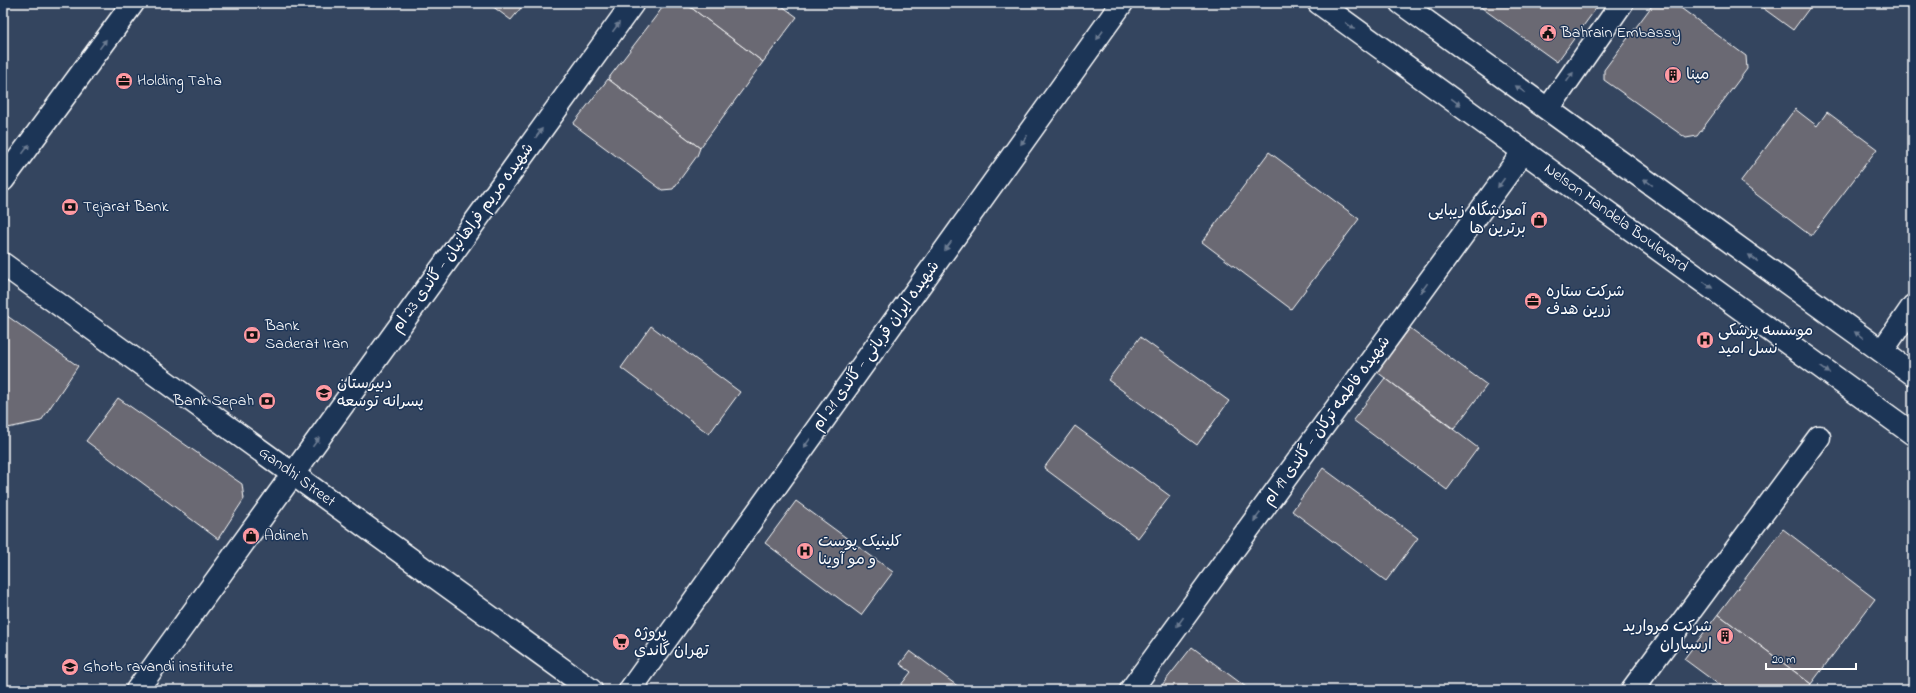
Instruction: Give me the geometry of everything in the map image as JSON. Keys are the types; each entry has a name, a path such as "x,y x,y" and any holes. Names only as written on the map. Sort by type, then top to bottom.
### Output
{"street":[{"path":"3,180 132,3"},
{"name":"شهیده مریم فراهانیان - گاندی 23 ام","path":"137,690 633,3"},
{"name":"شهیده ایران قربانی - گاندی 21 ام","path":"630,690 1122,3"},
{"name":"Nelson Mandela Boulevard","path":"1319,3 1913,434"},
{"path":"1401,3 1913,374"},
{"path":"1548,109 1622,3"},
{"name":"شهیده فاطمه ترکان - گاندی 19 ام","path":"1131,690 1524,152"},
{"name":"Gandhi Street","path":"3,264 591,690"},
{"path":"1882,351 1913,306"},
{"path":"1632,690 1819,437"}],"building":[{"path":"488,3 525,3 511,20"},
{"path":"666,3 685,3 763,62 700,148 608,79"},
{"path":"685,3 778,3 797,17 763,62"},
{"name":"Bahrain Embassy","path":"1475,3 1600,3 1557,62"},
{"name":"مپنا","path":"1654,3 1674,3 1746,56 1747,69 1697,136 1686,138 1604,80 1604,70"},
{"path":"1756,3 1813,3 1793,30"},
{"path":"608,79 700,148 697,156 673,189 662,190 573,124"},
{"path":"1795,109 1817,126 1827,112 1877,149 1811,236 1740,182"},
{"path":"1269,152 1359,219 1291,309 1202,242"},
{"path":"3,313 78,366 41,421 3,429"},
{"path":"651,326 740,392 709,434 621,368"},
{"path":"1410,328 1487,385 1454,429 1377,372"},
{"path":"1140,337 1229,401 1197,445 1108,380"},
{"path":"1385,378 1478,448 1447,490 1353,420"},
{"path":"118,398 242,484 244,499 218,539 86,441"},
{"path":"1075,426 1170,496 1138,538 1044,468"},
{"path":"1323,468 1418,538 1386,581 1292,511"},
{"path":"796,501 893,572 861,615 765,543"},
{"path":"1783,529 1875,599 1811,684 1718,614"},
{"name":"شرکت مروارید ارسباران","path":"1718,614 1811,684 1806,690 1726,690 1684,659"},
{"path":"1192,647 1250,690 1158,690"},
{"path":"910,651 963,690 897,690 911,672 900,664"}],"place":[{"name":"Bahrain Embassy","path":"1548,33"},
{"name":"مپنا","path":"1673,75"},
{"name":"Holding Taha","path":"124,81"},
{"name":"Tejarat Bank","path":"70,207"},
{"name":"آموزشگاه زیبایی برترین ها","path":"1539,220"},
{"name":"شرکت ستاره زرین هدف","path":"1533,301"},
{"name":"Bank Saderat Iran","path":"252,335"},
{"name":"موسسه پزشکی نسل امید","path":"1705,340"},
{"name":"دبیرستان پسرانه توسعه","path":"324,393"},
{"name":"Bank Sepah","path":"267,401"},
{"name":"Adineh","path":"251,536"},
{"name":"کلینیک پوست و مو آوینا","path":"805,551"},
{"name":"شرکت مروارید ارسباران","path":"1725,636"},
{"name":"پروژه تهران گاندی","path":"621,642"},
{"name":"Ghotb ravandi institute","path":"70,667"}]}
